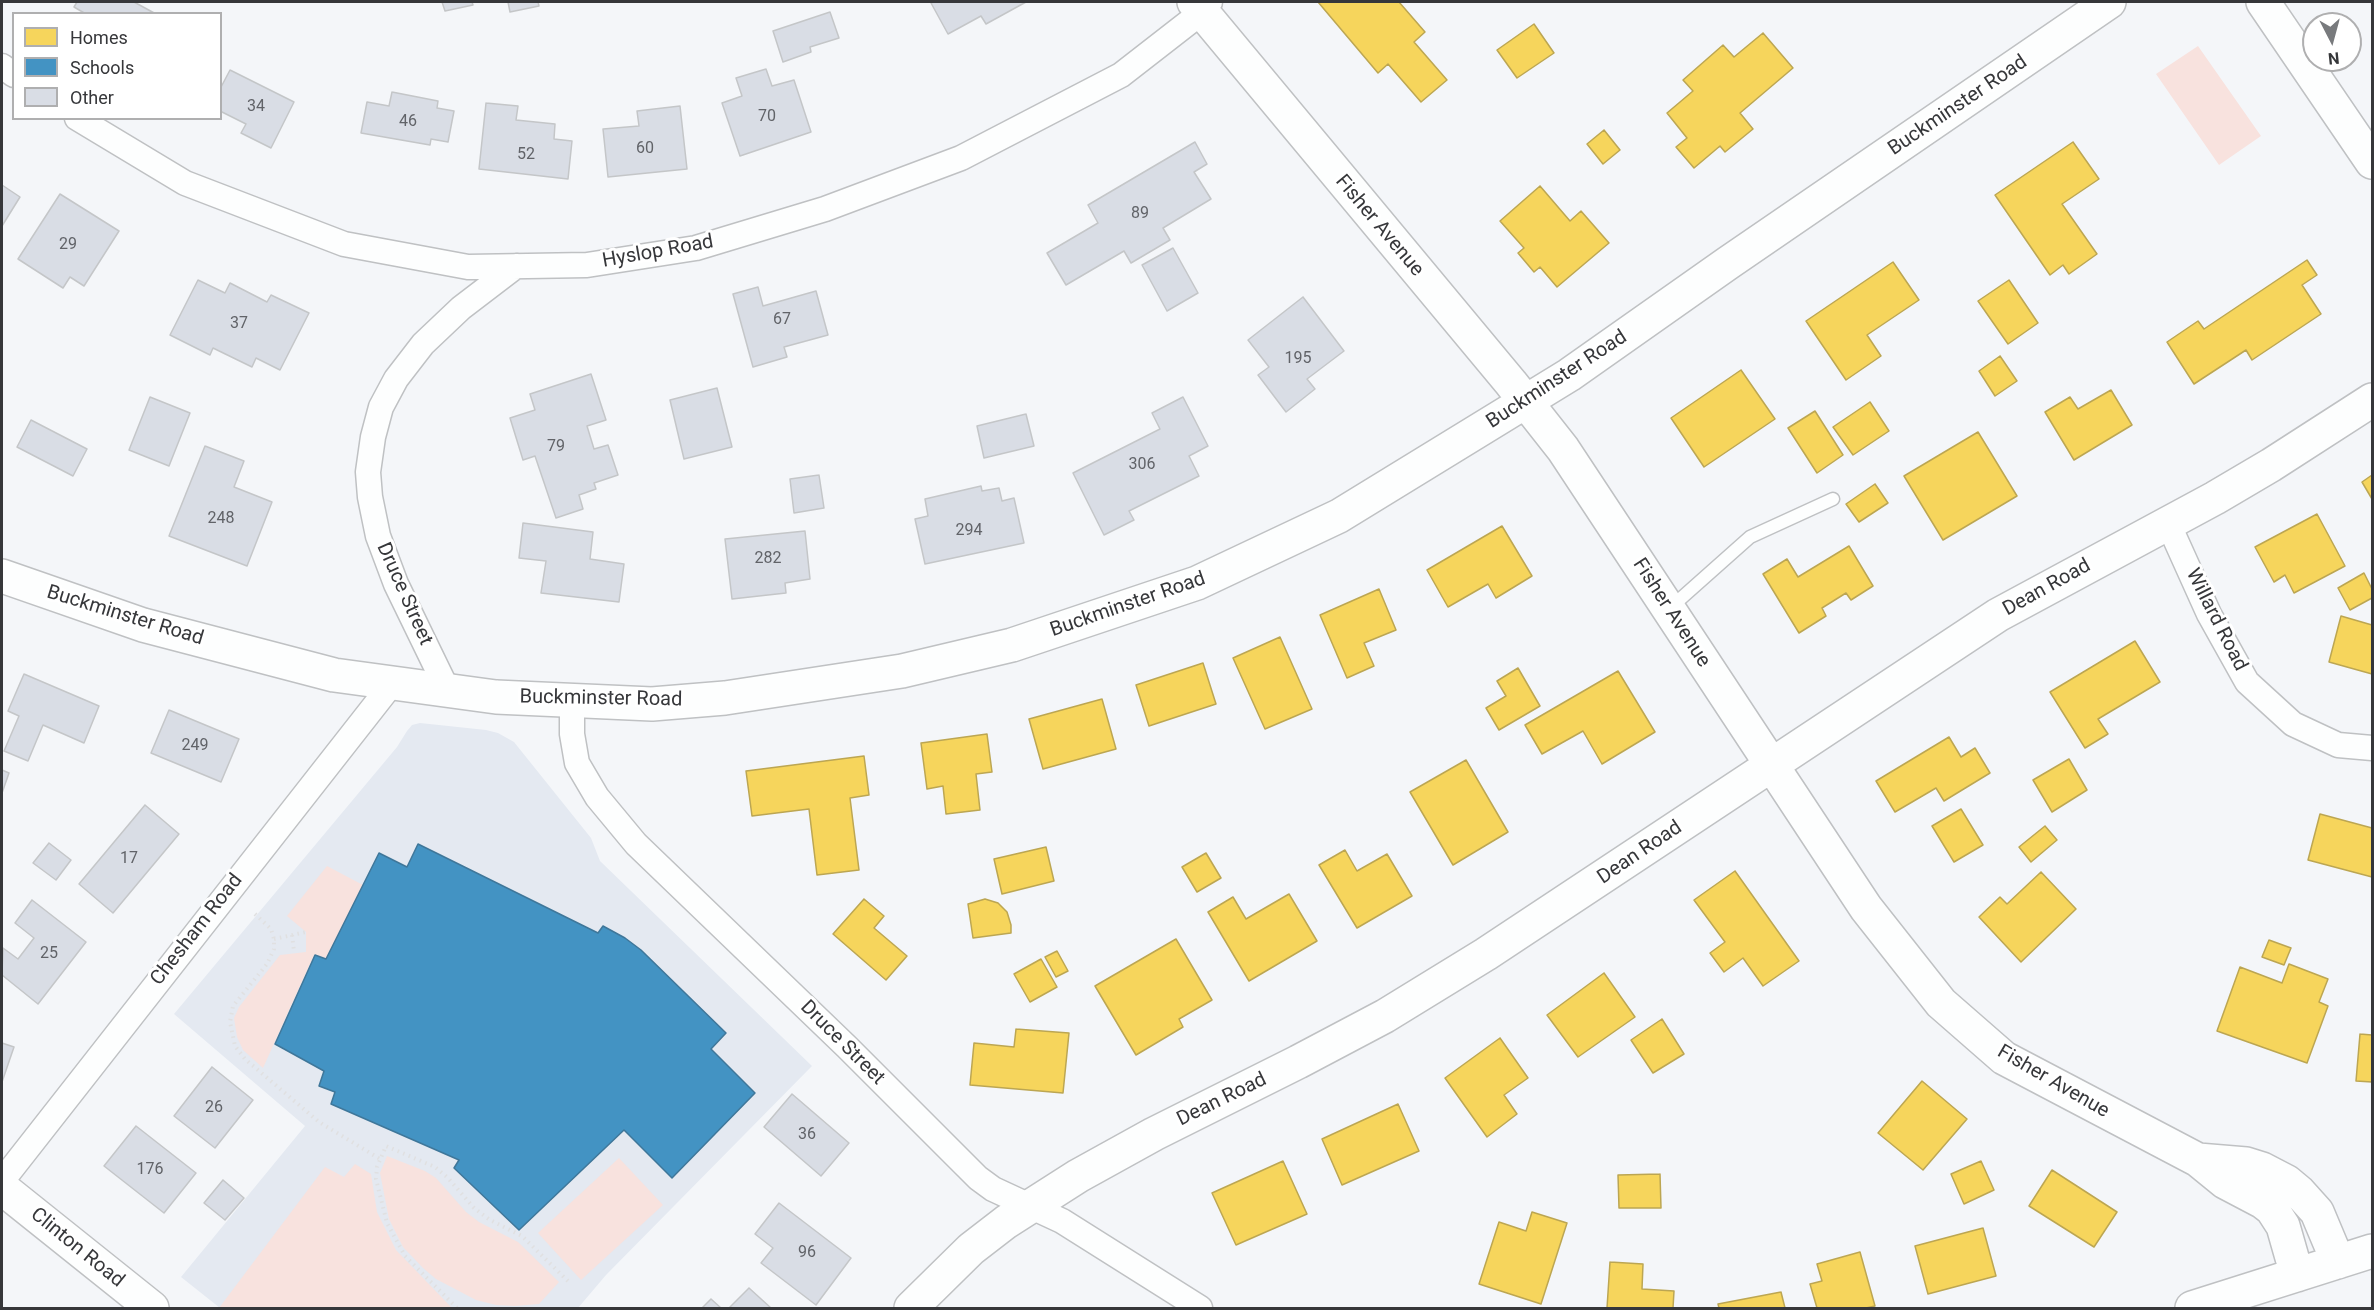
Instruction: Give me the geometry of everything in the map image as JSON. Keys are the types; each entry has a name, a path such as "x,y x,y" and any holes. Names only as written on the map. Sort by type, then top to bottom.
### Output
{"street":[{"name":"Buckminster Road","path":"2,576 143,625 334,675 394,681 496,697 652,704 726,698 902,671 1012,645 1207,578 1339,516 1526,403 2109,2"},
{"path":"2263,2 2373,162"},
{"name":"Fisher Avenue","path":"1202,5 1526,403 1583,479 1866,908 1941,1003 2004,1058 2198,1160 2225,1182 2272,1209 2283,1226 2297,1275"},
{"name":"Hyslop Road","path":"80,120 184,183 344,244 468,267 587,265 696,248 825,209 972,153 1121,75 1202,5"},
{"name":"Druce Street","path":"447,689 396,584 378,536 370,497 368,472 373,437 381,407 396,379 423,344 442,323 516,266"},
{"name":"Dean Road","path":"911,1308 971,1249 1030,1206 1078,1176 1154,1134 1385,1016 1486,954 1998,615 2271,465 2373,400"},
{"name":"Willard Road","path":"2168,523 2209,614 2247,682 2294,724 2338,745 2373,748"},
{"name":"Chesham Road","path":"2,1181 394,681"},
{"name":"Druce Street","path":"572,701 572,734 578,763 597,797 636,844 978,1178 993,1189 1062,1221 1200,1308"},
{"name":"Fisher Avenue","path":"2198,1160 2246,1164 2262,1168 2287,1182 2300,1192 2317,1212 2338,1262"},
{"name":"Clinton Road","path":"2,1188 152,1308"},
{"path":"2192,1308 2373,1251"}],"lane":[{"path":"1668,610 1750,537 1833,499"}],"path":[{"path":"255,914 270,929 274,939 273,954 231,1011 231,1029 236,1046 245,1059 319,1122 380,1159"},
{"path":"274,939 306,932"},
{"path":"292,935 294,951"},
{"path":"457,1308 405,1256 387,1223 378,1194 376,1172 386,1146 435,1167 448,1178 474,1208 490,1220 522,1236 571,1284"}],"shaded area":[{"path":"2198,46 2261,136 2219,165 2156,74"},
{"path":"420,723 486,730 498,733 514,742 591,838 600,861 812,1066 606,1275 578,1308 220,1308 181,1277 305,1126 174,1014 397,747 412,725"},
{"path":"327,866 363,885 326,959 314,955 263,1068 243,1050 237,1037 234,1018 239,1007 280,955 306,952 306,932 287,916"},
{"path":"387,1156 425,1171 436,1178 466,1212 479,1222 518,1242 559,1282 539,1304 515,1306 496,1305 476,1300 436,1279 403,1247 389,1219 380,1173"},
{"path":"619,1158 663,1205 581,1280 538,1233"},
{"path":"355,1164 371,1174 377,1212 396,1250 452,1308 219,1308 325,1167 344,1177"}],"building: Homes":[{"path":"1318,2 1399,2 1425,32 1414,42 1447,80 1421,102 1388,64 1378,73"},
{"path":"1534,24 1554,53 1517,78 1497,50"},
{"path":"1763,33 1793,68 1740,113 1753,129 1725,152 1720,146 1694,168 1676,147 1687,138 1667,113 1693,91 1683,80 1723,45 1734,57"},
{"path":"1604,130 1620,150 1603,164 1587,144"},
{"path":"2073,142 2099,179 2062,204 2097,254 2069,274 2063,265 2050,275 1995,195"},
{"path":"1540,186 1570,221 1581,211 1609,243 1557,287 1540,267 1534,272 1518,253 1524,248 1500,221"},
{"path":"2307,260 2317,275 2302,285 2321,314 2252,360 2246,350 2194,384 2167,342 2198,321 2204,329"},
{"path":"1893,262 1919,300 1867,335 1881,356 1846,380 1806,321"},
{"path":"2009,280 2038,323 2008,344 1978,301"},
{"path":"2000,356 2017,381 1995,396 1979,371"},
{"path":"1741,370 1775,419 1704,467 1671,418"},
{"path":"2111,390 2132,425 2074,460 2045,412 2070,397 2078,409"},
{"path":"1870,402 1889,431 1853,455 1833,427"},
{"path":"1815,411 1843,455 1817,473 1788,428"},
{"path":"1978,432 2017,496 1943,540 1904,476"},
{"path":"2372,475 2372,499 2362,482"},
{"path":"1875,484 1888,503 1859,522 1846,504"},
{"path":"2317,514 2345,566 2294,593 2285,575 2274,582 2255,547"},
{"path":"1502,526 1532,576 1496,598 1488,584 1448,607 1427,570"},
{"path":"1849,546 1873,586 1851,600 1846,593 1822,608 1826,616 1799,633 1763,574 1787,559 1798,577"},
{"path":"2364,573 2372,589 2372,598 2350,610 2338,588"},
{"path":"1379,589 1396,630 1364,643 1374,666 1347,678 1320,615"},
{"path":"2341,616 2372,625 2372,674 2329,662"},
{"path":"1280,637 1312,709 1265,729 1233,658"},
{"path":"2135,641 2160,682 2098,719 2108,734 2085,748 2050,692"},
{"path":"1203,663 1216,704 1149,726 1136,685"},
{"path":"1518,668 1540,706 1499,730 1486,708 1506,696 1497,681"},
{"path":"1618,671 1655,732 1602,764 1583,731 1542,754 1525,725"},
{"path":"1102,699 1116,749 1043,769 1029,719"},
{"path":"987,734 992,772 976,774 980,810 946,814 943,786 927,789 921,743"},
{"path":"1949,737 1961,757 1975,748 1990,773 1944,801 1936,788 1895,812 1876,781"},
{"path":"864,756 869,795 850,798 859,870 817,875 809,809 752,816 746,771"},
{"path":"2069,759 2087,790 2052,812 2033,780"},
{"path":"1466,760 1508,832 1453,865 1410,792"},
{"path":"1961,809 1983,845 1954,862 1932,826"},
{"path":"2320,814 2372,828 2372,877 2308,860"},
{"path":"2045,826 2057,840 2031,862 2019,847"},
{"path":"1046,847 1054,881 1002,894 994,859"},
{"path":"1345,850 1357,871 1387,854 1412,896 1357,928 1319,865"},
{"path":"1206,853 1221,878 1197,892 1182,867"},
{"path":"1735,871 1799,961 1763,986 1743,958 1724,972 1710,953 1725,942 1694,900"},
{"path":"2041,872 2076,909 2021,962 1979,917 2000,897 2007,904"},
{"path":"1289,894 1317,941 1249,981 1208,912 1233,897 1246,919"},
{"path":"864,899 884,916 874,928 907,956 886,980 833,934"},
{"path":"985,899 998,903 1007,912 1011,933 973,938 968,904"},
{"path":"1176,939 1212,1000 1179,1019 1183,1027 1136,1055 1095,986"},
{"path":"2269,940 2291,948 2284,965 2262,957"},
{"path":"1057,951 1068,971 1056,977 1045,957"},
{"path":"1041,959 1057,987 1030,1002 1014,974"},
{"path":"2289,964 2328,979 2319,1002 2328,1006 2307,1063 2217,1031 2240,967 2282,983"},
{"path":"1604,973 1635,1017 1578,1057 1547,1015"},
{"path":"1662,1019 1684,1054 1653,1073 1631,1040"},
{"path":"1016,1029 1069,1033 1063,1093 970,1085 974,1043 1014,1047"},
{"path":"2360,1034 2372,1035 2372,1082 2356,1081"},
{"path":"1500,1038 1528,1078 1504,1095 1517,1114 1487,1137 1445,1078"},
{"path":"1922,1081 1967,1119 1923,1170 1878,1133"},
{"path":"1398,1104 1419,1151 1342,1185 1322,1139"},
{"path":"1283,1161 1307,1214 1236,1245 1212,1193"},
{"path":"1981,1161 1994,1190 1964,1204 1951,1174"},
{"path":"2052,1170 2117,1212 2094,1247 2029,1206"},
{"path":"1660,1174 1661,1208 1619,1208 1618,1175"},
{"path":"1532,1212 1567,1223 1541,1304 1479,1284 1499,1222 1526,1231"},
{"path":"1983,1228 1996,1276 1928,1294 1915,1246"},
{"path":"1860,1252 1875,1306 1817,1308 1810,1284 1822,1281 1817,1264"},
{"path":"1610,1262 1643,1264 1642,1289 1674,1291 1673,1308 1607,1308"},
{"path":"1781,1292 1785,1308 1719,1308 1718,1304"}],"building: Schools":[{"path":"418,844 598,933 603,926 625,938 641,950 726,1033 711,1049 755,1093 672,1178 624,1130 519,1230 454,1168 459,1160 331,1104 335,1092 319,1086 324,1071 275,1044 315,955 326,959 379,853 407,867"}],"building: Other":[{"path":"77,2 134,2 152,12 83,12 74,7"},
{"path":"442,2 472,2 473,5 445,11"},
{"path":"508,2 538,2 539,6 510,12"},
{"path":"1026,2 986,24 981,16 948,34 931,3"},
{"path":"830,12 839,38 810,47 811,52 783,62 773,31"},
{"path":"766,69 772,86 794,80 811,132 740,156 722,103 742,96 736,78"},
{"path":"230,70 294,102 271,148 241,133 246,124 222,112 222,85"},
{"path":"392,92 438,101 437,108 454,111 448,142 431,139 430,145 361,133 367,102 389,106"},
{"path":"486,103 518,106 516,120 555,124 554,139 572,141 568,179 479,169"},
{"path":"680,106 687,169 608,177 603,129 639,126 637,111"},
{"path":"1195,142 1207,164 1194,172 1211,199 1163,228 1170,240 1131,263 1124,251 1066,285 1047,253 1098,223 1088,205"},
{"path":"2,185 20,197 2,226"},
{"path":"60,194 119,231 84,286 70,277 63,288 18,259"},
{"path":"1173,248 1198,293 1167,311 1142,265"},
{"path":"198,280 225,293 230,283 267,302 271,295 309,313 280,370 256,358 252,367 213,348 210,355 170,335"},
{"path":"758,287 763,306 816,291 828,335 784,347 787,357 753,367 733,294"},
{"path":"1303,297 1344,351 1307,379 1315,389 1286,412 1258,375 1269,367 1248,340"},
{"path":"591,374 606,420 587,426 594,449 608,445 618,475 594,483 596,489 579,495 583,509 556,518 535,456 523,460 510,418 535,410 530,394"},
{"path":"717,388 732,447 684,459 670,400"},
{"path":"150,397 190,413 169,466 129,450"},
{"path":"1183,397 1208,446 1189,456 1199,476 1129,511 1134,520 1104,535 1073,473 1160,429 1152,413"},
{"path":"1026,414 1034,446 984,458 977,426"},
{"path":"31,420 87,449 73,476 17,447"},
{"path":"205,446 244,461 234,487 272,502 247,566 169,536"},
{"path":"819,475 824,508 794,513 790,479"},
{"path":"981,486 982,491 999,488 1002,501 1014,498 1024,543 925,564 915,519 928,516 925,499"},
{"path":"523,523 593,532 590,559 624,564 619,602 541,593 546,561 519,558"},
{"path":"805,531 810,579 785,583 786,593 732,599 725,539"},
{"path":"24,674 99,706 84,743 43,725 28,761 4,751 19,716 8,711"},
{"path":"169,710 239,739 221,782 151,753"},
{"path":"2,770 9,773 2,793"},
{"path":"145,805 179,834 113,913 79,884"},
{"path":"49,843 71,860 56,880 33,863"},
{"path":"32,900 86,942 38,1004 2,975 3,948 18,959 34,938 15,923"},
{"path":"2,1043 14,1047 2,1082"},
{"path":"212,1067 253,1100 215,1148 174,1116"},
{"path":"792,1094 849,1143 821,1176 764,1127"},
{"path":"136,1126 196,1173 164,1213 104,1166"},
{"path":"223,1180 244,1198 225,1220 204,1203"},
{"path":"779,1203 851,1258 816,1305 761,1263 773,1248 755,1234"},
{"path":"749,1288 771,1308 729,1308"},
{"path":"711,1299 721,1308 702,1308"}]}
